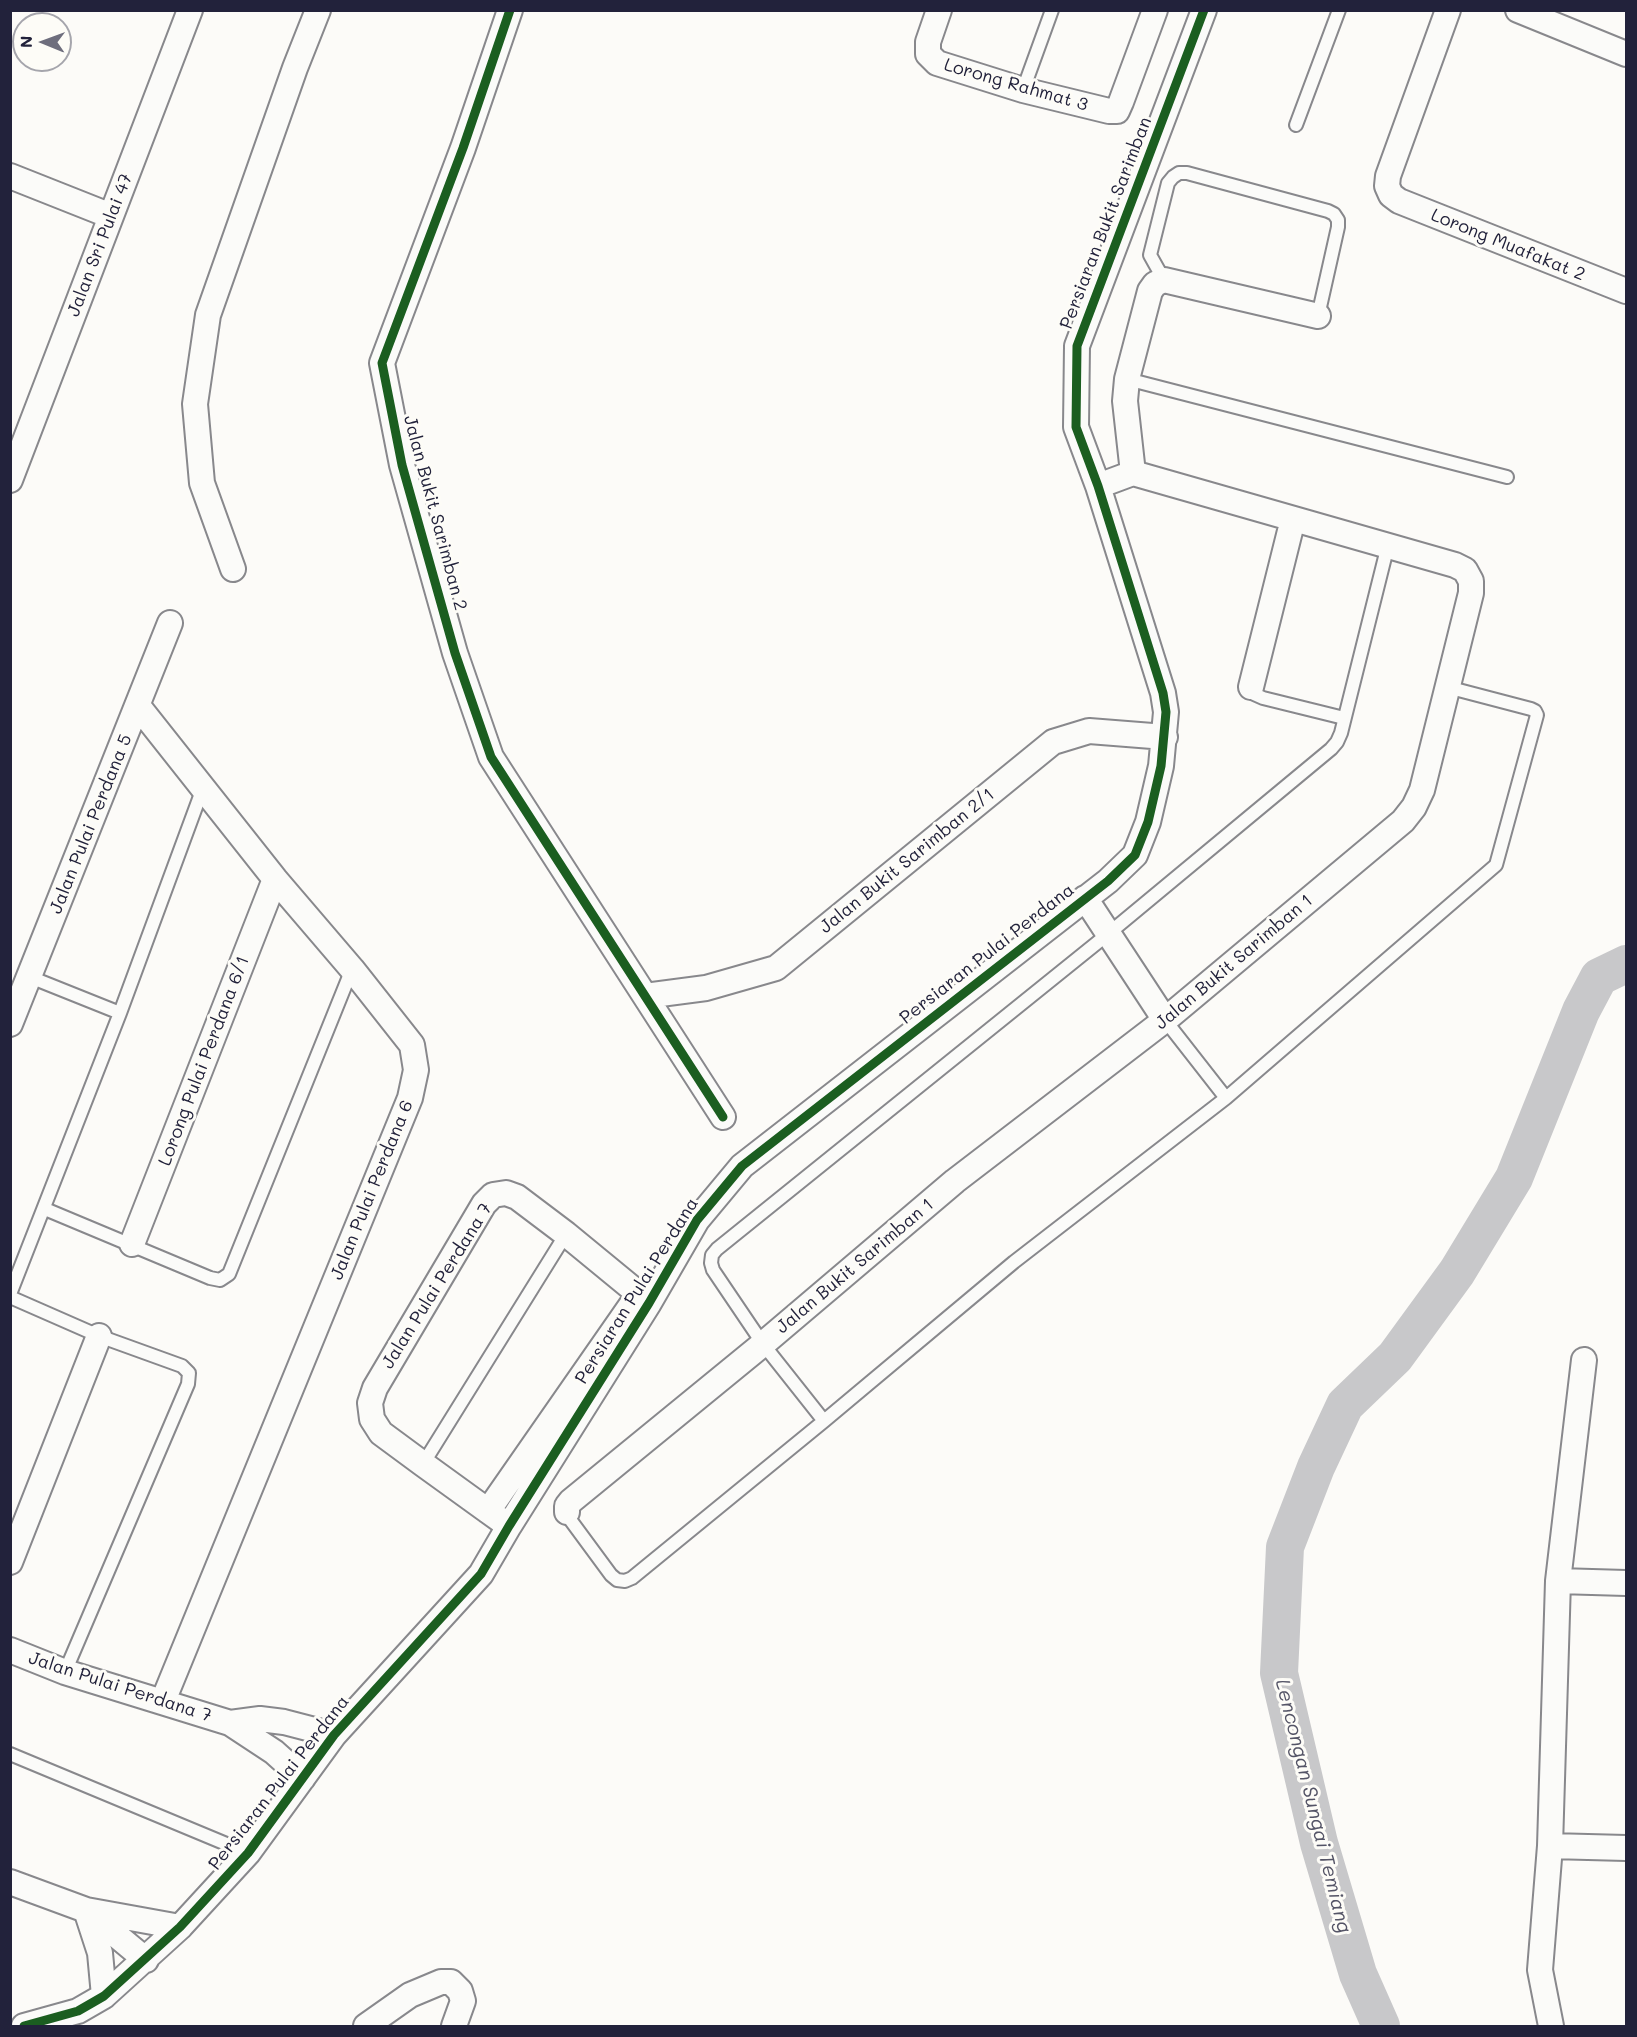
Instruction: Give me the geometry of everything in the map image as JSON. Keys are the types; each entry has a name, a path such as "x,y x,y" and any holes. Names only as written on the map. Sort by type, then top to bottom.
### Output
{"street":[{"name":"Jalan Sri Pulai 47","path":"10,480 190,10"},
{"path":"233,568 202,483 195,404 208,315 295,68 318,10"},
{"name":"Jalan Bukit Sarimban 2","path":"510,10 464,148 382,363 405,476 455,653 491,757 723,1117"},
{"name":"Lorong Rahmat 3","path":"939,10 928,42 928,54 937,63 1023,90 1109,111 1117,111 1155,10"},
{"name":"Persiaran Bukit Sarimban","path":"1098,486 1076,427 1077,346 1204,10"},
{"name":"Lorong Muafakat 2","path":"1448,10 1388,176 1387,186 1391,195 1399,201 1626,291"},
{"path":"1518,10 1544,15 1626,54"},
{"path":"10,176 111,216"},
{"path":"1098,486 1133,473 1125,401 1127,379 1150,291 1155,284 1164,280 1318,316"},
{"name":"Jalan Bukit Sarimban 1","path":"567,1512 571,1501 763,1344 955,1181 1166,1020 1403,820 1414,807 1422,790 1471,592 1471,581 1465,570 1388,545 1133,473"},
{"name":"Persiaran Pulai Perdana","path":"24,2026 78,2011 104,1996 180,1927 248,1853 334,1735 481,1575 509,1526 649,1303 697,1220 742,1166 1108,881 1135,855 1149,822 1161,766 1166,712 1163,693 1098,486"},
{"path":"1251,687 1293,519"},
{"name":"Jalan Pulai Perdana 5","path":"10,1024 170,623"},
{"name":"Jalan Pulai Perdana 6","path":"138,706 275,879 352,969 412,1045 416,1070 410,1098 163,1701"},
{"name":"Jalan Bukit Sarimban 2/1","path":"645,996 706,988 776,968 1053,742 1089,731 1165,737"},
{"name":"Lorong Pulai Perdana 6/1","path":"132,1244 275,879"},
{"path":"1085,898 1166,1020"},
{"name":"Jalan Pulai Perdana 7","path":"488,1511 639,1294 566,1234 517,1197 506,1193 493,1195 484,1204 375,1388 370,1403 372,1419 381,1432 423,1464 488,1511 509,1526"},
{"path":"10,1562 99,1336"},
{"path":"1551,2026 1540,1970 1550,1846 1558,1581 1584,1360"},
{"path":"1558,1581 1626,1583"},
{"name":"Jalan Pulai Perdana 7","path":"10,1650 65,1671 230,1723 273,1752 303,1778"},
{"name":"Jalan Pulai Perdana 7","path":"230,1723 260,1719 284,1722 334,1735"},
{"path":"1550,1846 1626,1848"},
{"path":"10,1882 86,1910 180,1927"},
{"path":"86,1910 146,1960"},
{"path":"86,1910 100,1953 104,1996"},
{"path":"366,2026 410,1995 441,1982 451,1982 460,1991 463,2001 454,2026"}],"lane":[{"path":"1023,90 1052,10"},
{"path":"1296,125 1340,10"},
{"path":"1164,280 1150,255 1168,183 1179,173 1187,173 1334,214 1338,220 1338,227 1318,316"},
{"path":"1127,379 1507,477"},
{"path":"825,1421 763,1344 713,1270 712,1255 1331,750 1341,733 1388,545"},
{"path":"1251,687 1254,694 1263,698 1344,718"},
{"path":"567,1512 611,1575 617,1580 625,1581 632,1578 825,1421 1014,1262 1226,1098 1496,865 1537,716 1531,709 1447,687"},
{"path":"65,1671 188,1384 189,1373 182,1366 99,1336 10,1296 16,1260 45,1209 203,787"},
{"path":"45,1209 210,1278 220,1280 229,1274 352,969"},
{"path":"30,976 120,1013"},
{"path":"1166,1020 1226,1098"},
{"path":"423,1464 566,1234"},
{"path":"10,1754 248,1853"}],"waterway":[{"name":"Lencongan Sungai Temiang","path":"1381,2026 1358,1974 1319,1843 1279,1673 1285,1547 1316,1467 1345,1405 1395,1357 1457,1272 1514,1178 1581,1011 1599,977 1626,964"}],"cycle path":[{"path":"510,10 463,148 382,363 402,465 455,653 491,757 723,1117"},
{"path":"24,2026 78,2011 104,1996 180,1927 248,1853 334,1735 481,1574 649,1303 697,1220 742,1166 1108,881 1135,855 1148,822 1161,766 1166,712 1163,693 1098,486 1076,427 1077,346 1204,10"}]}
